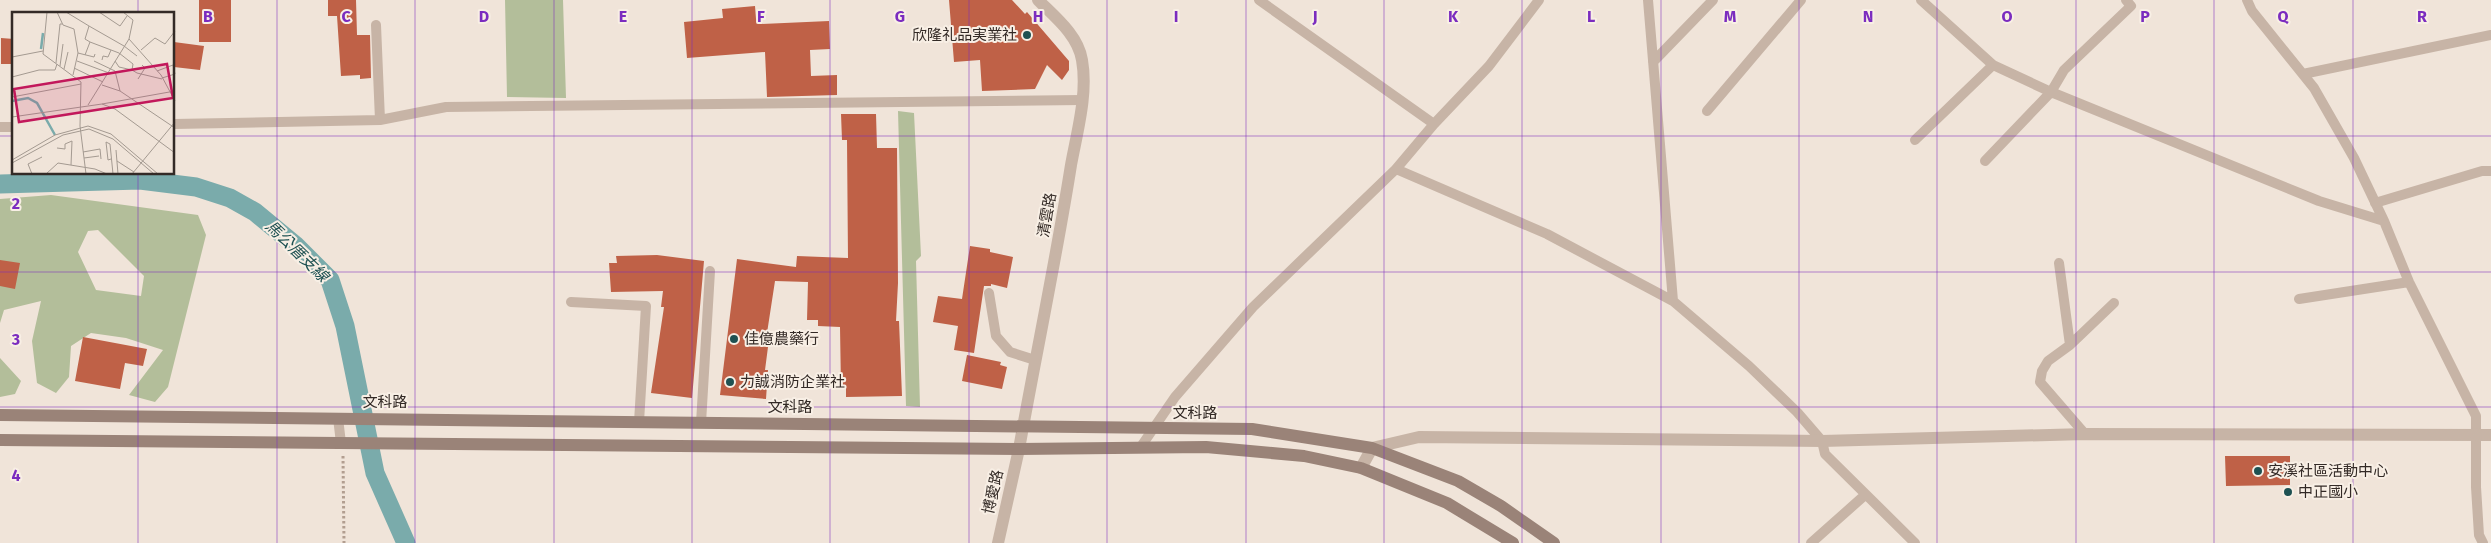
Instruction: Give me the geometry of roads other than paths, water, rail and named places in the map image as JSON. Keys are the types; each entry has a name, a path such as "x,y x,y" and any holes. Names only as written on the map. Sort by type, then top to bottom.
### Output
{"main road":[{"name":"文科路","path":"0,416 397,418 1252,429 1372,448 1458,481 1501,506 1554,543"},
{"path":"0,440 1019,449 1206,447 1304,456 1361,468 1447,503 1513,543"}],"street":[{"name":"清雲路","path":"1019,449 1062,225 1084,83 1082,59 1076,43 1066,29 1038,0"},
{"path":"1361,468 1372,448 1420,437 1822,441 2086,434 2484,435"},
{"name":"博愛路","path":"998,543 1019,449"}],"lane":[{"path":"1259,0 1434,124"},
{"path":"1140,448 1175,397 1253,307 1396,169 1434,124 1489,66 1539,0"},
{"path":"1648,0 1673,302"},
{"path":"1653,62 1713,0"},
{"path":"1707,111 1801,0"},
{"path":"1921,0 1993,65 2051,92 2319,201 2384,221"},
{"path":"1985,162 2051,92 2064,70 2131,6 2126,0"},
{"path":"2247,0 2252,11 2314,88 2354,158 2384,221 2409,282 2476,416 2484,435 2476,487 2478,535 2483,543"},
{"path":"376,25 380,120"},
{"path":"2303,74 2491,35"},
{"path":"1915,140 1993,65"},
{"path":"175,124 380,120 446,107 1082,100"},
{"path":"1396,169 1547,234 1673,302 1749,366 1797,412 1822,441 1824,454 1915,543"},
{"path":"2375,203 2482,171 2491,171"},
{"path":"2059,262 2070,344"},
{"path":"701,423 710,271"},
{"path":"2300,299 2409,282"},
{"path":"989,293 996,336 1010,352 1035,360"},
{"path":"571,302 646,306 639,422"},
{"path":"2086,434 2040,382 2042,371 2048,361 2070,344 2114,303"},
{"path":"338,418 341,442"},
{"path":"1811,543 1865,495"}],"waterway":[{"name":"馬公厝支線","path":"0,184 140,180 196,187 230,198 255,212 295,245 330,280 345,326 375,473 406,543"}],"place":[{"name":"欣隆礼品実業社","path":"1027,35"},
{"name":"佳億農藥行","path":"734,339"},
{"name":"力誠消防企業社","path":"730,382"},
{"name":"安溪社區活動中心","path":"2258,471"},
{"name":"中正國小","path":"2288,492"}]}
